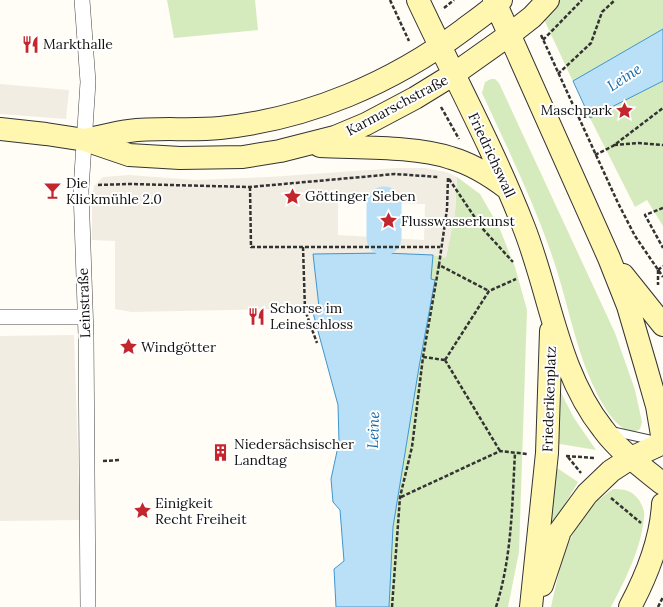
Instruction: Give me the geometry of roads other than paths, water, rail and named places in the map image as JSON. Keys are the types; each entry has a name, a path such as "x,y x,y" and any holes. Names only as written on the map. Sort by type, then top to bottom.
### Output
{"main road":[{"name":"Friedrichswall","path":"418,0 508,189 534,255 552,315"},
{"name":"Karmarschstraße","path":"0,129 85,140 129,155 180,158 243,157 303,145 335,137 366,124 415,98 454,74 509,35 532,17 548,0"},
{"name":"Karmarschstraße","path":"85,140 130,131 219,128 268,121 295,114 362,89 404,69 440,47 497,2"},
{"path":"497,2 509,35 609,258 628,306 658,413 663,442 631,458 611,471 587,494 560,531 535,607"},
{"path":"303,145 428,152 452,158 474,168 492,177 508,189"},
{"path":"609,258 663,325"},
{"name":"Friederikenplatz","path":"552,315 568,366 584,400 602,429 631,458 663,484"},
{"name":"Friederikenplatz","path":"531,607 547,453 552,315"},
{"path":"630,607 643,584 655,549 663,504"}],"street":[{"name":"Leinstraße","path":"82,0 88,82 82,181 88,607"},
{"path":"0,317 85,317"}],"lane":[{"path":"602,429 663,442"}],"water":[{"path":"663,29 663,81 590,118 573,81"},
{"path":"385,253 433,255 431,279 435,280 393,527 389,607 336,607 334,569 344,561 340,510 333,502 331,479 339,442 338,405 312,309 319,307 313,254"}],"waterway":[{"name":"Leine","path":"384,204 384,238"}],"place":[{"name":"Markthalle","path":"30,44"},
{"name":"Maschpark","path":"625,110"},
{"name":"Die Klickmühle 2.0","path":"53,191"},
{"name":"Göttinger Sieben","path":"292,196"},
{"name":"Flusswasserkunst","path":"388,221"},
{"name":"Schorse im Leineschloss","path":"257,316"},
{"name":"Windgötter","path":"128,347"},
{"name":"Niedersächsischer Landtag","path":"221,452"},
{"name":"Einigkeit Recht Freiheit","path":"142,511"}]}
